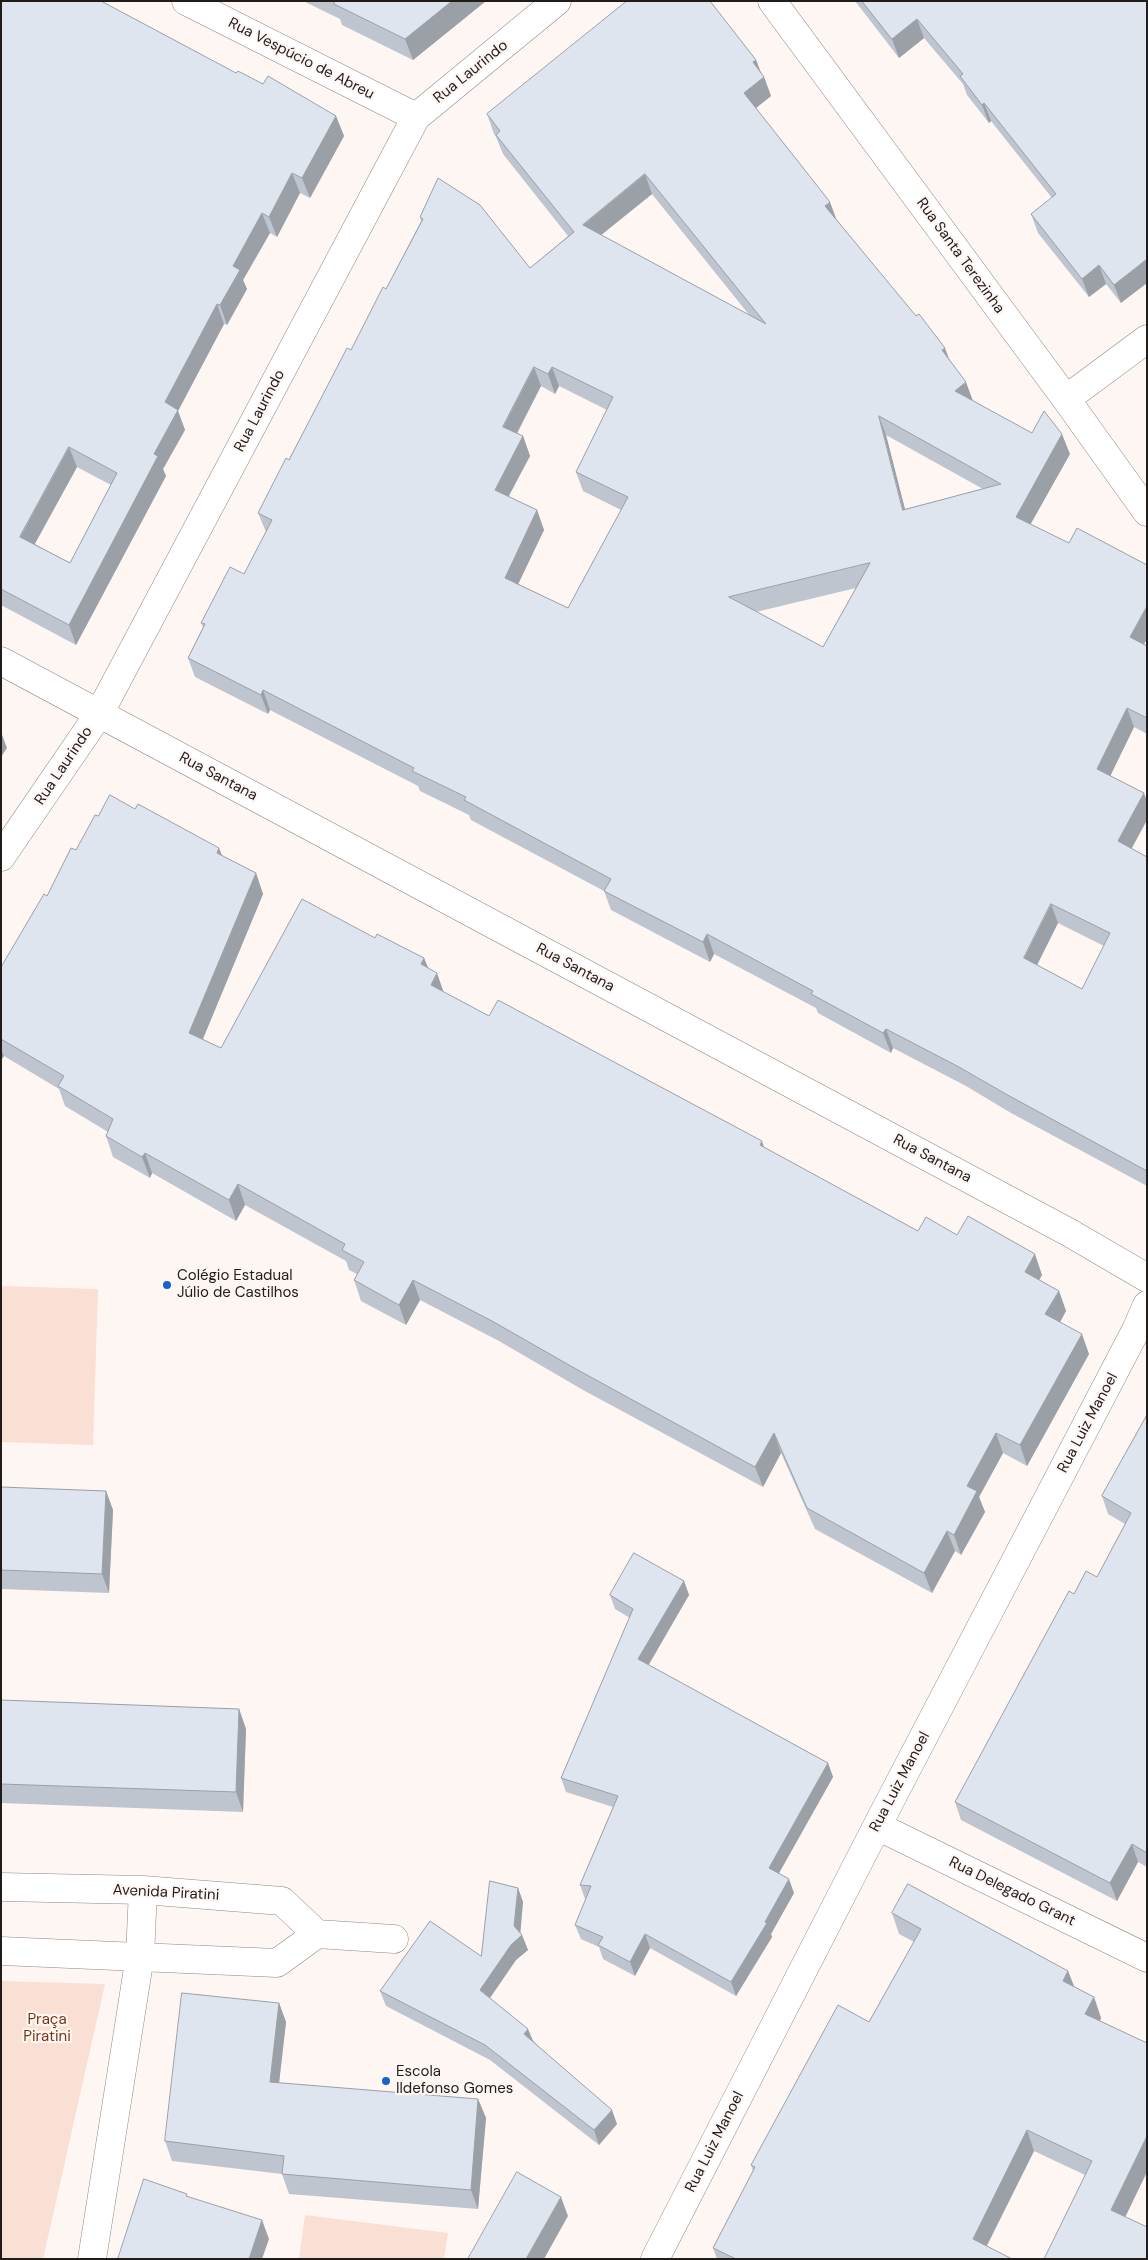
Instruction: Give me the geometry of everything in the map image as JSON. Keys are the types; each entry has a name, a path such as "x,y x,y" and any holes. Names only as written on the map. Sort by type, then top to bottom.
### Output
{"street":[{"name":"Rua Vespúcio de Abreu","path":"186,1 416,117"},
{"name":"Rua Laurindo","path":"1,857 99,714 416,117 557,1"},
{"name":"Rua Santa Terezinha","path":"772,1 1066,399 1147,512"},
{"path":"1066,399 1147,339"},
{"name":"Rua Santana","path":"1,661 1062,1228 1147,1278"},
{"name":"Rua Luiz Manoel","path":"655,2259 877,1826 1132,1339 1147,1305"},
{"name":"Rua Delegado Grant","path":"877,1826 1147,1958"},
{"name":"Avenida Piratini","path":"1,1887 142,1890 282,1901 317,1934"},
{"path":"92,2259 140,1956 142,1890"},
{"path":"1,1951 277,1963 317,1934 394,1939"}],"green space":[{"path":"1,1286 98,1289 93,1445 1,1442"},
{"name":"Praça Piratini","path":"1,1981 105,1984 43,2259 1,2259"},
{"path":"305,2215 448,2233 444,2259 299,2259"}],"building":[{"path":"1,1 101,1 236,73 238,71 263,84 268,76 336,116 302,178 292,173 269,217 262,213 233,266 240,270 220,305 217,304 165,402 178,410 154,454 158,456 69,625 1,589","holes":["69,447 117,473 70,563 20,537"]},
{"path":"335,1 452,1 405,39 334,4"},
{"path":"627,1 710,1 756,60 753,62 764,77 744,93 830,202 825,206 916,316 919,314 945,348 942,350 966,382 955,391 1032,433 1044,411 1062,434 1016,517 1069,543 1077,528 1147,565 1147,606 1130,637 1147,646 1147,718 1127,708 1097,769 1144,793 1118,841 1147,857 1147,1171 959,1067 886,1029 883,1033 811,994 813,991 707,934 703,942 604,891 611,879 464,800 466,797 412,771 414,768 263,690 261,695 188,658 205,624 201,623 230,567 244,574 272,520 258,513 286,458 289,460 347,348 351,350 383,287 386,289 423,219 420,217 438,178 480,205 530,268 574,232 496,135 500,131 487,114","holes":["645,174 766,324 583,225","534,367 548,374 552,367 613,397 576,472 628,497 568,608 505,578 537,510 495,490 523,436 503,427","879,416 1001,484 903,510","870,563 823,647 729,597","1051,904 1110,933 1082,989 1024,958"]},
{"path":"862,1 1147,1 1147,259 1114,285 1099,265 1082,279 1031,214 1056,194 984,103 982,105 960,76 963,74 917,19 892,39"},
{"path":"110,795 135,809 138,804 219,848 217,853 256,873 189,1033 221,1048 302,899 375,938 377,934 424,958 421,964 437,973 431,985 489,1016 498,1000 762,1141 760,1145 918,1231 926,1217 957,1235 968,1216 1035,1254 1025,1272 1059,1291 1045,1314 1082,1334 1020,1445 996,1433 967,1486 977,1491 954,1535 947,1531 924,1573 807,1508 774,1433 755,1467 492,1321 413,1280 399,1305 354,1280 364,1262 342,1250 345,1244 238,1184 229,1200 145,1153 142,1157 106,1136 113,1119 58,1086 64,1076 1,1039 1,967 44,894 47,896 71,848 76,850 95,815 98,816"},
{"path":"1147,1415 1147,1853 1132,1844 1110,1883 955,1802 1069,1591 1074,1594 1086,1571 1097,1577 1131,1513 1102,1496"},
{"path":"1,1487 106,1491 102,1574 1,1570"},
{"path":"634,1553 684,1581 638,1659 828,1763 769,1868 789,1879 765,1922 767,1923 731,1982 645,1934 630,1962 598,1945 603,1937 575,1925 591,1886 580,1885 618,1796 561,1778 633,1609 610,1595"},
{"path":"1,1700 239,1709 236,1792 1,1784"},
{"path":"490,1881 518,1888 514,1926 522,1935 511,1945 480,1990 528,2029 524,2034 612,2110 594,2130 485,2045 380,1991 430,1921 481,1956"},
{"path":"908,1884 1068,1971 1063,1981 1094,1997 1085,2014 1147,2043 1147,2136 1111,2210 1147,2227 1147,2259 1044,2259 1092,2161 1027,2130 973,2239 1012,2259 736,2259 713,2248 755,2167 751,2165 838,2005 869,2022 921,1929 892,1913"},
{"path":"182,1993 279,2003 270,2082 478,2099 471,2190 282,2174 284,2156 165,2141"},
{"path":"517,2172 561,2197 526,2259 468,2259"},
{"path":"144,2179 187,2194 186,2196 262,2220 249,2259 118,2259"}],"place":[{"name":"Colégio Estadual Júlio de Castilhos","path":"167,1285"},
{"name":"Escola Ildefonso Gomes","path":"386,2081"}]}
